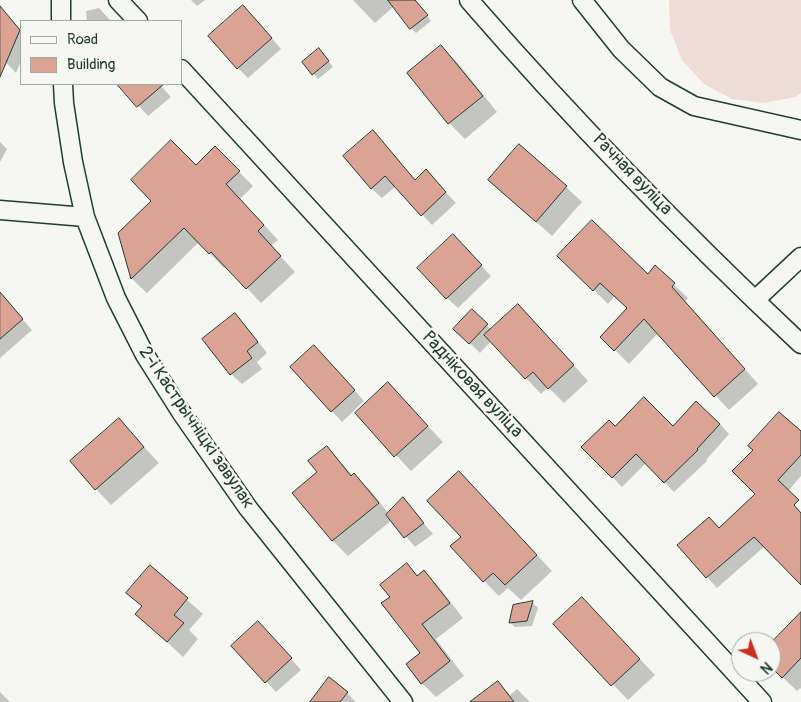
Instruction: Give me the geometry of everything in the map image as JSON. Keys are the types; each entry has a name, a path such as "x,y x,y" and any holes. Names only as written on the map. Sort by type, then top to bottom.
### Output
{"street":[{"path":"61,0 61,20"},
{"path":"118,0 137,20"},
{"name":"Рачная вуліца","path":"469,0 504,41 618,163 801,344"},
{"path":"582,0 621,49 660,87 694,106 801,130"},
{"name":"Радніковая вуліца","path":"182,70 762,702"},
{"name":"2-і Кастрычніцкі завулак","path":"63,85 73,162 85,217 116,298 145,355 181,412 248,508 403,702"},
{"path":"0,210 85,217"},
{"path":"755,300 801,257"}],"shaded area":[{"path":"669,0 801,0 801,93 795,97 764,103 732,99 704,84 682,60 670,30"}],"building":[{"path":"388,0 415,0 428,15 410,29"},
{"path":"243,5 272,38 237,69 208,36"},
{"path":"0,6 20,30 0,77"},
{"path":"441,45 483,96 448,124 407,73"},
{"path":"319,48 329,61 312,75 302,62"},
{"path":"118,85 163,85 137,107"},
{"path":"373,130 415,180 426,169 446,192 421,216 385,176 371,189 343,156"},
{"path":"171,140 196,165 215,146 240,171 226,184 264,225 258,231 281,256 246,289 211,252 209,254 184,228 131,279 118,233 151,201 131,180"},
{"path":"519,144 567,186 536,222 488,180"},
{"path":"592,220 648,274 655,265 675,283 672,287 745,369 714,397 644,319 614,351 600,337 627,308 600,283 593,291 557,256"},
{"path":"453,234 482,265 446,299 417,268"},
{"path":"0,292 23,319 0,339"},
{"path":"518,304 574,365 548,389 533,372 525,379 484,335"},
{"path":"472,309 488,324 469,344 453,329"},
{"path":"235,313 258,342 247,351 252,358 230,375 202,339"},
{"path":"314,345 355,390 331,412 290,367"},
{"path":"388,382 428,426 394,457 355,413"},
{"path":"644,397 673,426 696,401 720,424 698,450 664,483 636,454 612,478 581,447 609,420 615,426"},
{"path":"779,412 801,431 801,455 778,480 799,500 794,505 801,513 801,585 754,537 706,578 677,545 709,517 719,528 755,494 732,471 753,450 748,446"},
{"path":"119,418 144,447 95,490 70,461"},
{"path":"327,446 351,476 354,473 379,503 332,541 292,493 317,472 308,461"},
{"path":"459,471 537,555 505,585 493,573 483,582 450,546 461,537 427,501"},
{"path":"403,497 424,523 404,538 386,515"},
{"path":"407,563 417,576 424,570 450,603 422,624 450,661 421,684 406,664 420,653 381,603 390,597 380,585"},
{"path":"150,565 188,598 174,615 184,623 167,642 135,614 142,606 126,593"},
{"path":"582,597 640,659 611,686 553,624"},
{"path":"533,601 527,621 509,623 513,605"},
{"path":"801,612 801,658 782,678 781,677 781,633"},
{"path":"258,621 292,658 265,683 231,646"},
{"path":"329,677 348,692 340,702 310,702"},
{"path":"498,681 514,702 470,702"}]}
